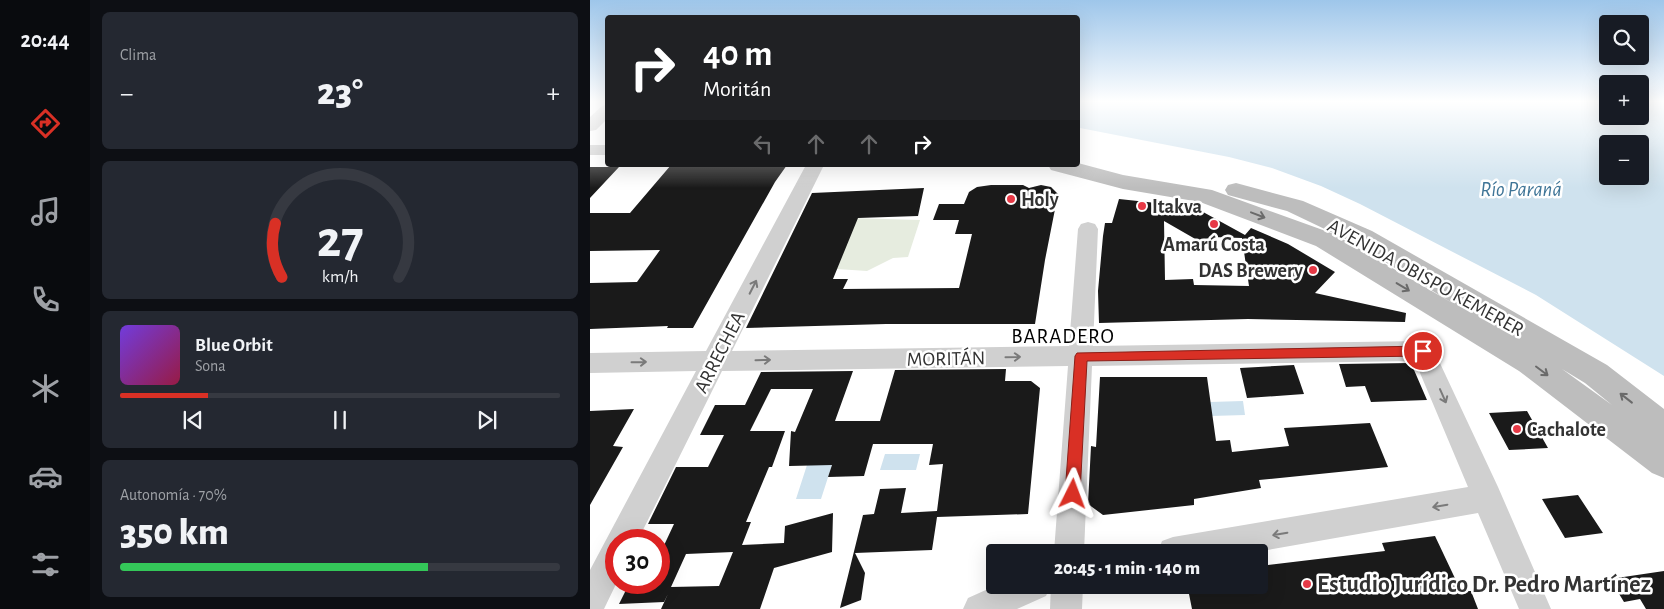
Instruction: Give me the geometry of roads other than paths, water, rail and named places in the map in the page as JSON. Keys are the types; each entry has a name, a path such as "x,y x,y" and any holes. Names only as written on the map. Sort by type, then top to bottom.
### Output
{"main road":[{"name":"AVENIDA OBISPO KEMERER","path":"1080,155 1133,168 1194,178 1295,206 1363,237 1596,374 1664,428"},
{"name":"AVENIDA OBISPO KEMERER","path":"1067,167 1123,182 1204,195 1325,240 1530,362 1664,462"}],"street":[{"path":"590,150 605,150"},
{"name":"ARRECHEA","path":"628,529 814,167"},
{"path":"1069,544 1088,229"},
{"name":"MORITÁN","path":"590,363 1423,351 1488,497"},
{"path":"1219,544 1488,497 1535,609"},
{"path":"590,603 605,574"},
{"path":"979,609 1014,594"},
{"path":"1066,609 1067,594"}],"water":[{"name":"Río Paraná","path":"1092,130 1664,130 1664,376 1536,295 1360,204 1321,186 1272,168 1229,157"},
{"path":"1243,401 1245,415 1211,416 1210,402"},
{"path":"885,454 920,454 916,470 880,470"},
{"path":"807,465 832,465 821,499 796,499"}],"place":[{"name":"Holy","path":"1011,199"},
{"name":"Itakva","path":"1142,206"},
{"name":"Amarú Costa","path":"1214,224"},
{"name":"DAS Brewery","path":"1313,270"},
{"name":"Cachalote","path":"1517,429"},
{"name":"Estudio Jurídico Dr. Pedro Martínez","path":"1307,584"}],"district":[{"name":"BARADERO","path":"1063,336"}]}
